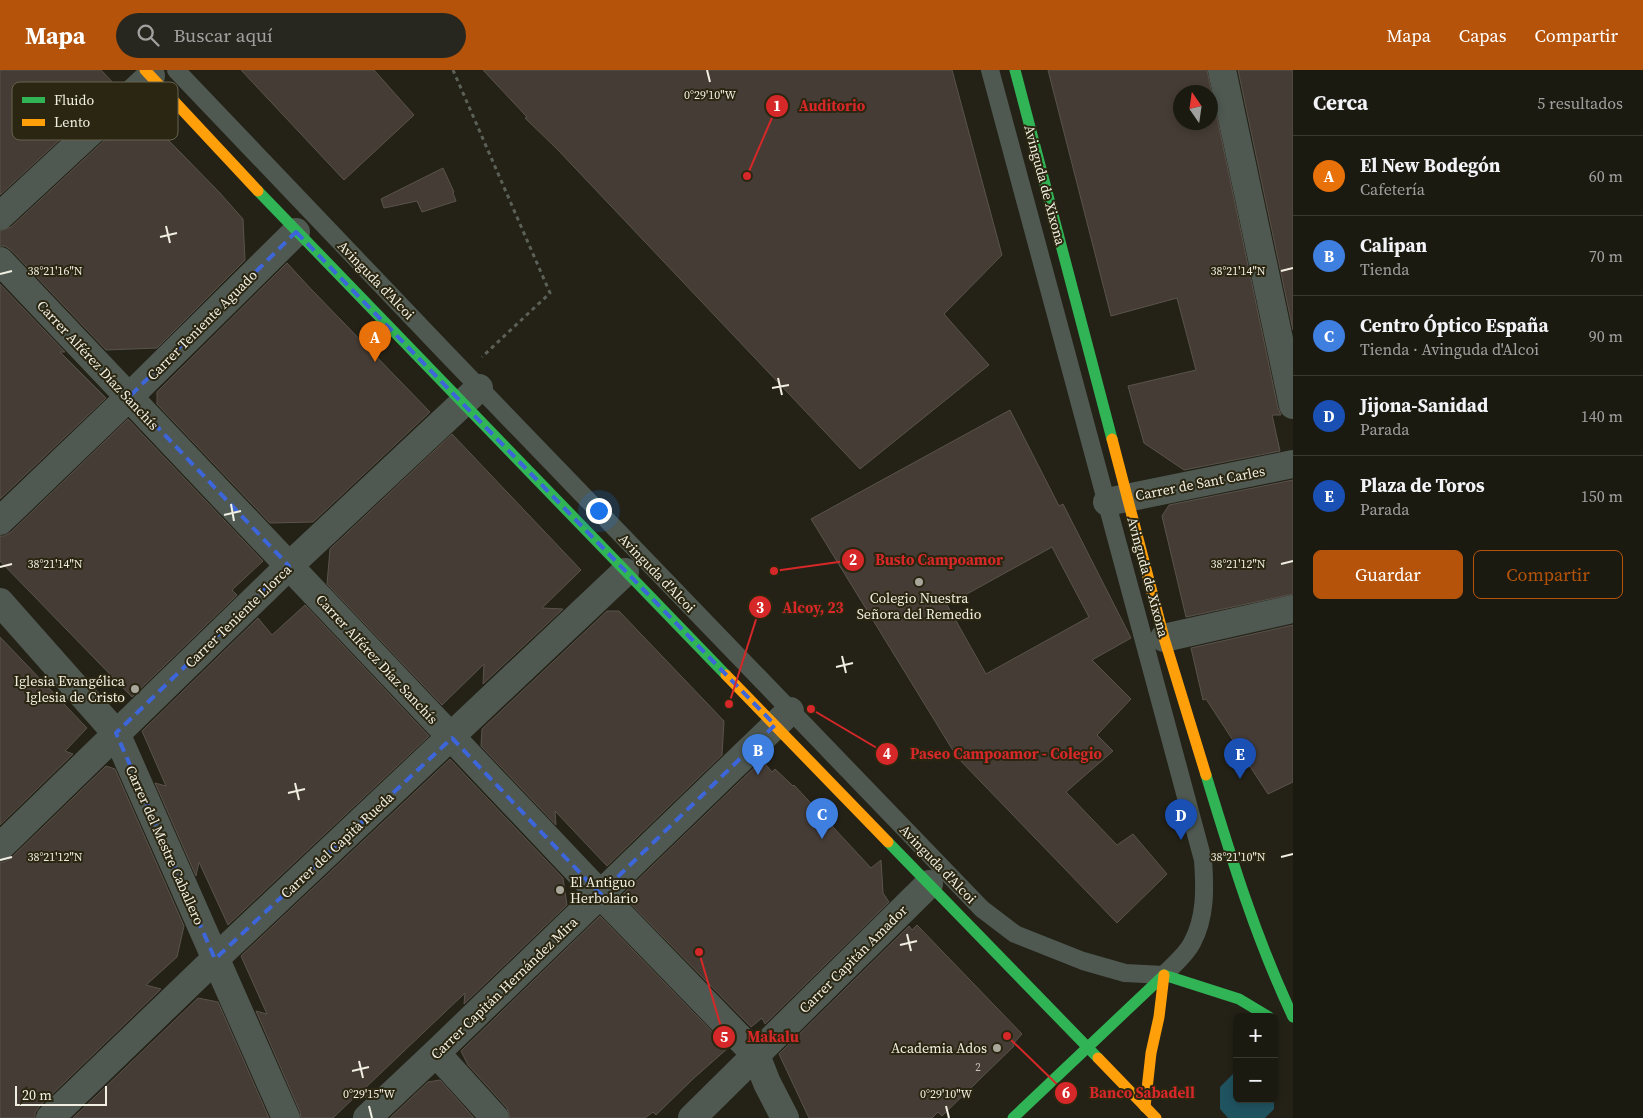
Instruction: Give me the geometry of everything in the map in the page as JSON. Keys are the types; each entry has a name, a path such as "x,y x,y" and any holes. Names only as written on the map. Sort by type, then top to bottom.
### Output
{"main road":[{"name":"Avinguda de Xixona","path":"1015,70 1117,500 1164,638 1241,889 1273,975 1293,1017"},
{"name":"Avinguda d'Alcoi","path":"157,72 166,82"},
{"name":"Avinguda d'Alcoi","path":"178,96 296,232 471,395 626,572 783,718 929,884 1156,1118"},
{"path":"1164,975 1239,999 1262,1013"},
{"path":"1145,1107 1151,1053 1159,1017 1164,975"},
{"path":"1013,1118 1164,975"},
{"path":"1191,997 1210,991"},
{"path":"1159,1017 1174,1006"}],"street":[{"path":"1222,70 1293,405"},
{"path":"146,82 157,72"},
{"path":"0,216 83,140"},
{"name":"Carrer Teniente Aguado","path":"0,521 296,232"},
{"name":"Carrer Alférez Díaz Sanchís","path":"0,261 600,894 756,1055"},
{"name":"Carrer Teniente Llorca","path":"0,847 289,566 471,395"},
{"name":"Carrer de Sant Carles","path":"1117,500 1293,464"},
{"name":"Carrer del Capità Rueda","path":"50,1118 215,959 452,738 626,572"},
{"name":"Carrer del Mestre Caballero","path":"0,602 116,733 286,1118"},
{"path":"1164,638 1293,609"},
{"name":"Carrer Capitán Hernández Mira","path":"367,1118 436,1054 783,718"},
{"name":"Carrer Capitán Amador","path":"692,1118 929,884"},
{"path":"436,1054 495,1118"},
{"path":"756,1055 767,1083 785,1118"}],"lane":[{"name":"Avinguda de Xixona","path":"990,70 1117,500 1118,547 1203,860 1206,892 1201,919 1192,944 1164,975"},
{"name":"Avinguda d'Alcoi","path":"157,72 167,82"},
{"name":"Avinguda d'Alcoi","path":"178,92 445,352 471,395 783,718 982,909 1015,934 1054,950 1125,973 1164,975"}],"path":[{"path":"445,352 480,358 550,293 453,70"}],"highlighted area":[{"path":"296,232 775,725 600,894 452,738 215,959 116,733 289,566 129,397"}],"water":[{"path":"1233,1074 1233,1103 1274,1103 1274,1109 1265,1118 1228,1118 1220,1109 1220,1087"}],"building":[{"path":"0,70 101,70 112,82 12,82 12,140 60,140 0,195"},
{"path":"241,70 374,70 414,115 344,180"},
{"path":"483,70 952,70 1002,255 944,314 989,365 860,469 557,149 525,118 527,117"},
{"path":"1048,70 1207,70 1210,85 1173,85 1173,130 1218,130 1218,122 1281,415 1272,415 1280,451 1184,470 1144,443 1128,386 1196,370 1177,298 1111,316"},
{"path":"1238,70 1293,70 1293,330"},
{"path":"105,140 168,140 243,219 245,260 157,348 106,350 11,250 5,246 0,246 0,231 11,227"},
{"path":"443,168 456,201 422,212 417,201 384,208 381,199"},
{"path":"287,263 430,412 313,522 270,523 157,404 157,392"},
{"path":"0,284 65,352 60,352 106,398 0,499"},
{"path":"1010,410 1059,506 1063,504 1131,638 1092,660 1131,699 1097,735 1113,751 1066,792 1117,845 1133,834 1167,874 1117,923 957,757 811,519","holes":["1052,547 1089,617 986,674 947,605"]},
{"path":"128,419 263,561 232,590 237,595 132,697 0,561 0,536 11,532"},
{"path":"452,434 581,570 542,608 563,609 483,684 484,664 442,705 327,584 330,549"},
{"path":"1293,480 1293,594 1186,617 1162,516 1169,505"},
{"path":"305,605 429,736 228,925 199,862 196,876 155,783 166,786 142,731 258,618 272,635"},
{"path":"607,611 619,611 724,721 722,755 607,866 555,811 556,825 481,746 482,729"},
{"path":"1293,625 1293,782 1268,794 1206,699 1203,700 1191,648"},
{"path":"0,637 87,728 65,751 73,754 0,825"},
{"path":"450,759 563,878 567,905 464,1004 465,993 362,1091 375,1089 366,1098 361,1091 333,1118 301,1118 256,1011 267,1014 241,956"},
{"path":"762,760 772,772 775,769 794,785 871,868 881,860 883,893 889,902 765,1024 762,1018 751,1027 622,895"},
{"path":"106,766 115,769 184,926 177,957 146,985 161,989 39,1107 35,1113 35,1118 0,1118 0,862 11,858"},
{"path":"600,916 728,1048 656,1115 653,1112 645,1118 510,1118 507,1108 468,1065 461,1051"},
{"path":"917,925 1022,1034 1013,1044 1014,1046 942,1116 938,1112 932,1118 809,1118 779,1054 909,926 912,930"},
{"path":"198,998 218,1002 269,1118 73,1118"},
{"path":"440,1080 474,1118 390,1118 428,1082"}],"traffic: fast":[{"path":"1015,70 1112,439"},
{"path":"258,191 726,675"},
{"path":"1206,775 1256,928 1293,1017"},
{"path":"888,842 1098,1058"},
{"path":"1164,975 1239,999 1262,1013"},
{"path":"1013,1118 1164,975"}],"traffic: slow":[{"path":"145,70 156,82"},
{"path":"178,105 258,191"},
{"path":"1112,439 1164,638 1206,775"},
{"path":"726,675 888,842"},
{"path":"1145,1107 1151,1053 1159,1017 1164,975"},
{"path":"1098,1058 1156,1118"}],"place":[{"name":"Auditorio","path":"747,176"},
{"name":"El New Bodegón","path":"375,362"},
{"name":"Busto Campoamor","path":"774,571"},
{"name":"Colegio Nuestra Señora del Remedio","path":"919,582"},
{"name":"Iglesia Evangélica Iglesia de Cristo","path":"135,689"},
{"name":"Alcoy, 23","path":"729,704"},
{"name":"Paseo Campoamor - Colegio","path":"811,709"},
{"name":"Calipan","path":"758,775"},
{"name":"Plaza de Toros","path":"1240,779"},
{"name":"Centro Óptico España","path":"822,839"},
{"name":"Jijona-Sanidad","path":"1181,840"},
{"name":"El Antiguo Herbolario","path":"560,890"},
{"name":"Makalu","path":"699,952"},
{"name":"Banco Sabadell","path":"1007,1036"},
{"name":"Academia Ados","path":"997,1048"}]}
